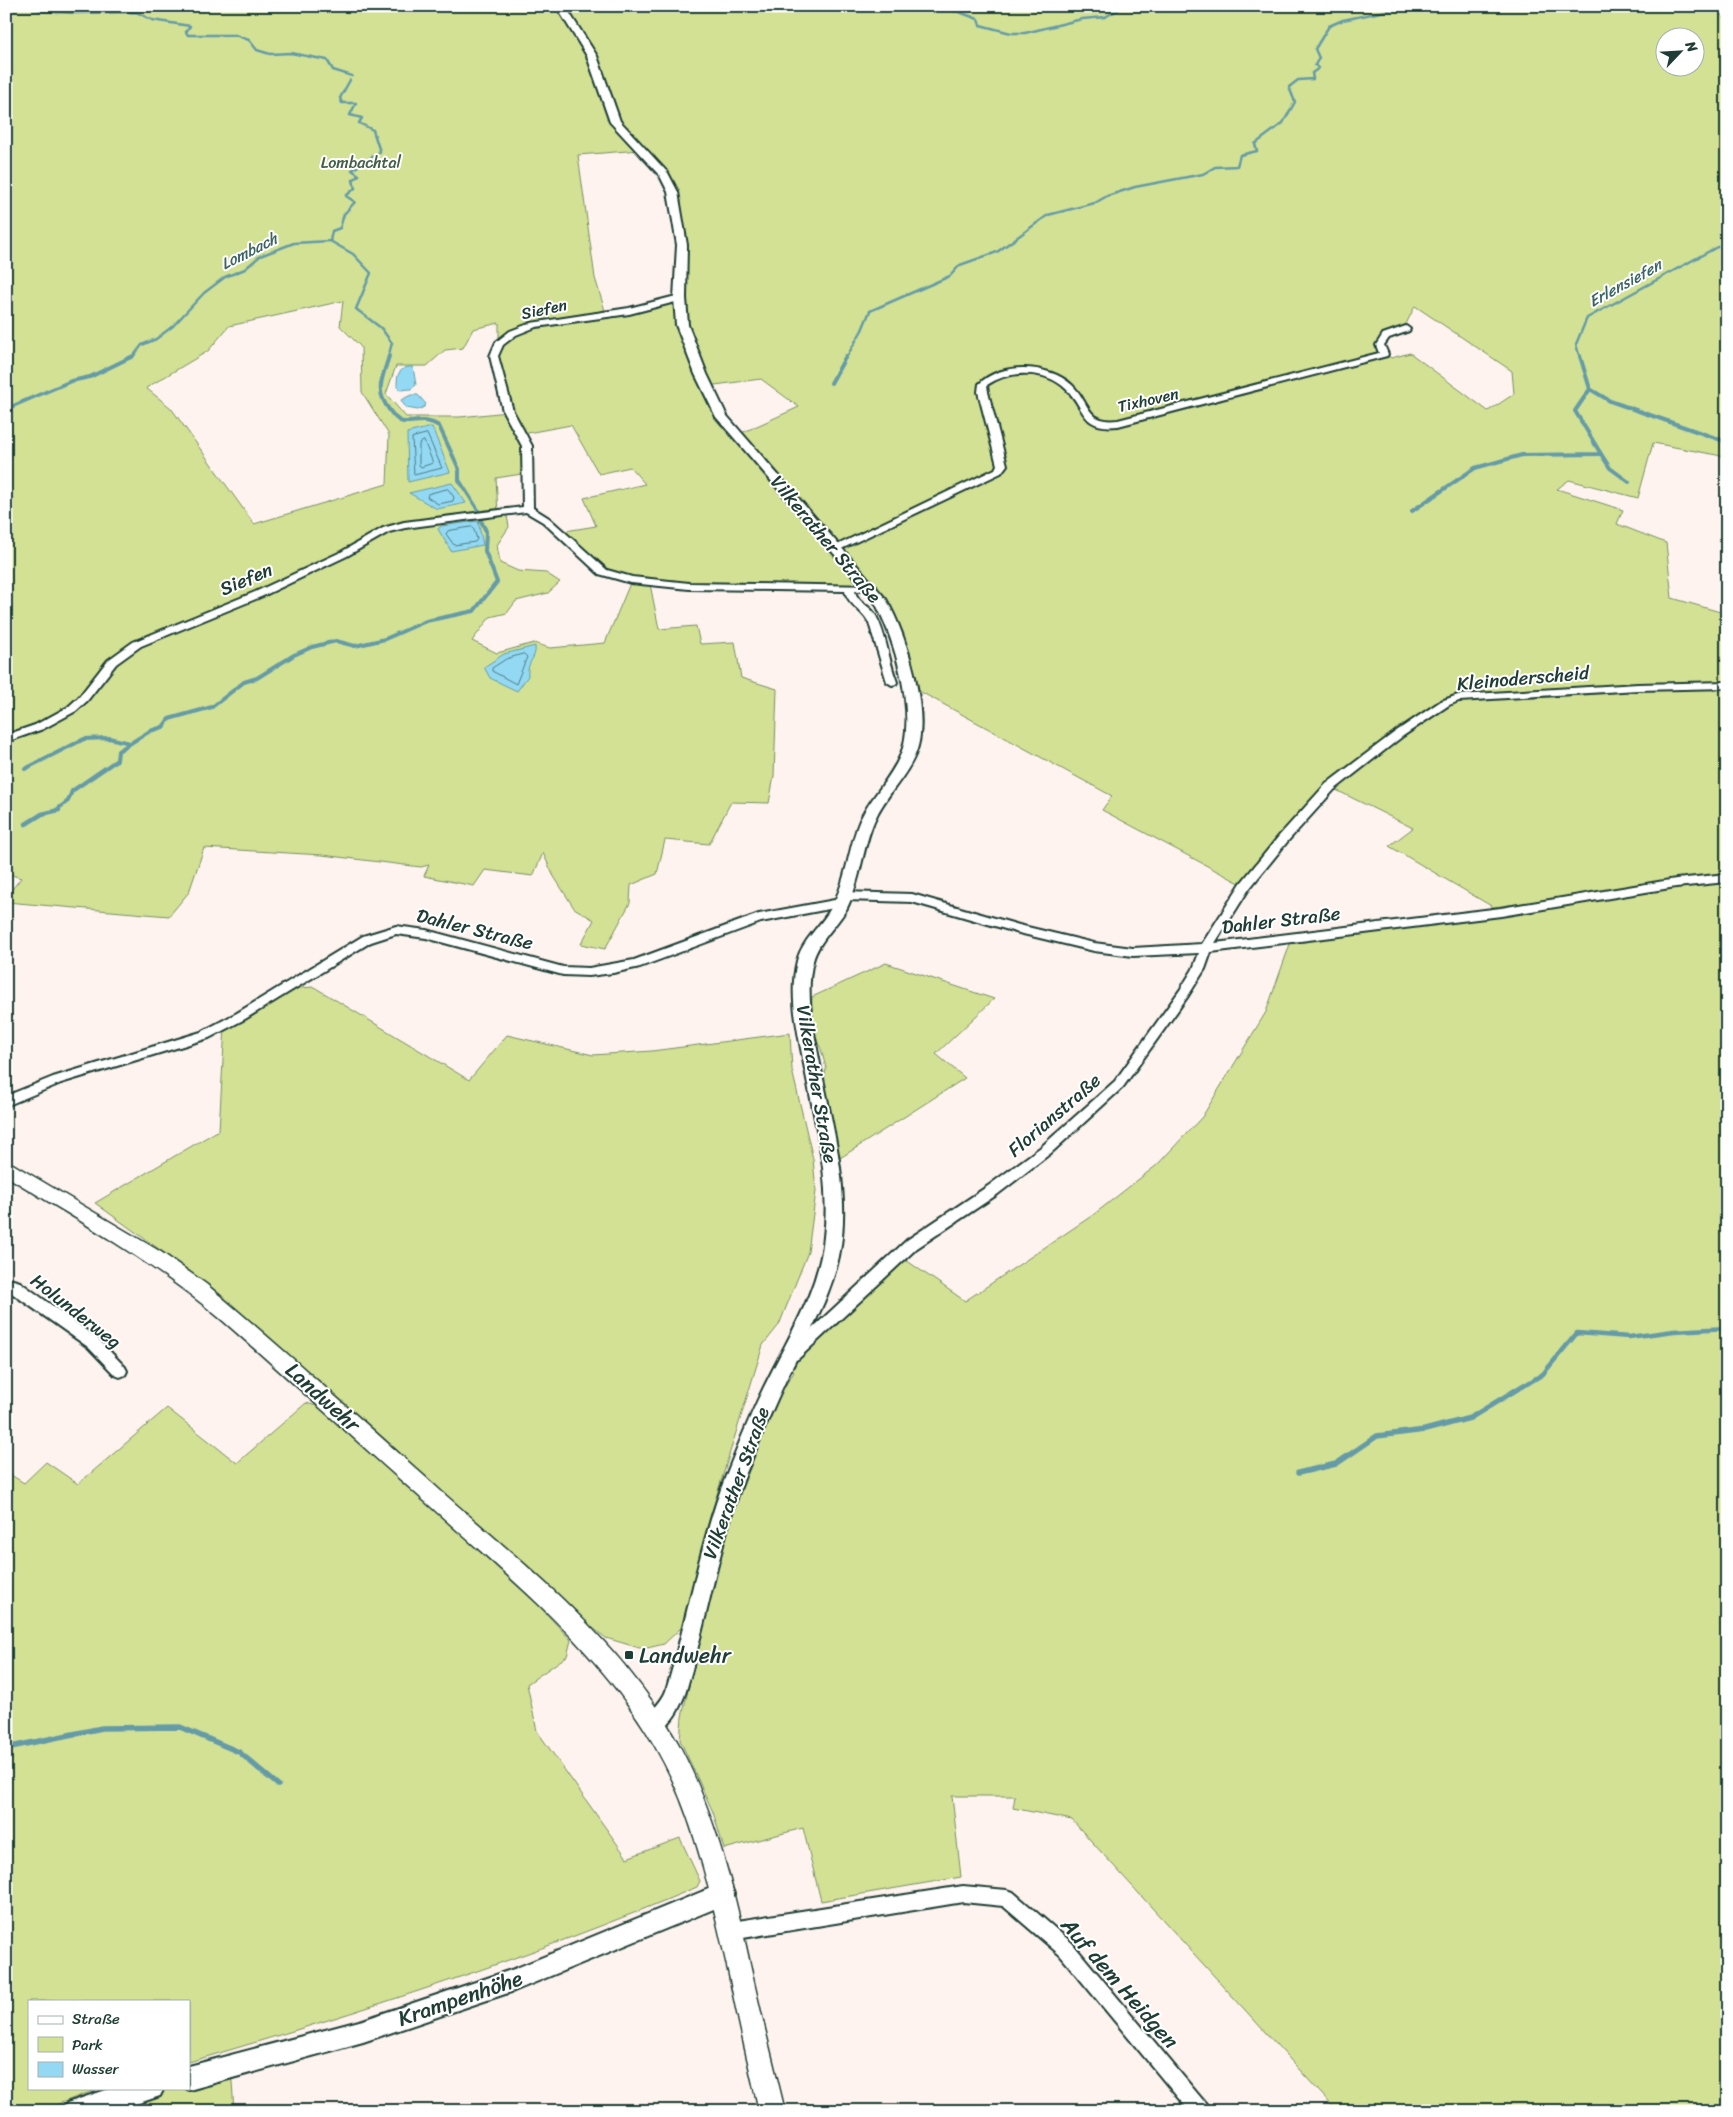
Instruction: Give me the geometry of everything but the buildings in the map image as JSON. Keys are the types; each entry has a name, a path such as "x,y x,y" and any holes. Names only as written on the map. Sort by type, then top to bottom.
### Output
{"main road":[{"name":"Landwehr","path":"6,1166 180,1275 248,1330 531,1585 588,1640 624,1680 654,1723 686,1786 705,1834 723,1894 772,2111"}],"street":[{"name":"Vilkerather Straße","path":"560,6 592,56 615,122 664,175 673,192 682,245 680,298 682,325 701,374 722,417 872,588 887,613 914,710 914,739 906,760 867,821 842,900 829,924 807,954 802,1002 813,1078 831,1164 834,1202 833,1240 825,1272 747,1448 713,1539 676,1691 670,1706 654,1723"},
{"name":"Siefen","path":"6,739 39,727 72,709 83,699 112,662 142,642 267,590 344,554 391,528 413,523 528,509 527,446 508,412 494,356 499,344 513,333 534,325 629,311 680,298"},
{"name":"Tixhoven","path":"836,548 998,471 1002,464 983,392 983,384 998,375 1023,371 1053,377 1072,391 1091,417 1102,423 1112,424 1384,354 1380,345 1386,336 1406,328"},
{"path":"528,509 546,520 603,572 631,580 679,585 872,588"},
{"path":"850,589 849,594 853,600 871,617 887,679"},
{"name":"Kleinoderscheid","path":"1283,839 1330,787 1399,734 1445,704 1458,698 1638,687 1727,684"},
{"name":"Florianstraße","path":"786,1361 912,1244 993,1190 1046,1150 1120,1084 1184,993 1199,969 1206,948 1245,886 1283,839"},
{"name":"Dahler Straße","path":"6,1101 57,1080 205,1035 241,1016 354,947 389,932 408,930 563,971 585,973 620,970 731,928 778,914 842,900 912,898 1019,929 1104,948 1133,952 1206,948 1501,912 1676,883 1727,878"},
{"name":"Holunderweg","path":"6,1283 15,1286 93,1343 120,1371"},
{"name":"Krampenhöhe","path":"190,2078 363,2031 505,1984 723,1894"},
{"name":"Auf dem Heidgen","path":"731,1931 963,1894 1007,1898 1066,1949 1201,2111"},
{"path":"75,2111 145,2090"}],"green space":[{"name":"Lombachtal","path":"6,6 1713,6 1727,21 1727,457 1653,443 1638,498 1569,480 1557,489 1623,510 1617,524 1666,543 1672,598 1727,614 1727,2111 1337,2111 1072,1820 1013,1808 1015,1796 952,1796 961,1877 821,1901 803,1828 724,1849 713,1812 680,1740 682,1717 721,1542 779,1395 794,1372 786,1361 900,1256 965,1301 1093,1215 1157,1165 1202,1117 1266,1012 1290,944 1690,882 1493,907 1389,846 1413,828 1330,787 1245,886 1102,810 1112,796 908,685 898,648 872,588 650,584 659,629 696,626 700,644 735,642 741,678 777,689 774,776 769,803 731,802 709,844 665,840 657,874 631,885 630,903 605,949 581,944 594,920 574,908 553,875 543,853 533,876 485,870 474,886 424,876 429,865 421,867 322,855 204,848 189,892 169,916 6,902 6,897 21,878 6,873","holes":["640,150 664,175 682,245 680,298 606,314 595,278 578,155","343,301 340,326 361,347 362,392 389,435 387,484 254,524 171,408 146,388 208,351 229,326","1415,306 1512,371 1514,394 1488,411 1410,353 1391,358 1375,344 1405,326","499,323 496,366 508,412 460,417 406,417 386,394 396,366 427,366 445,350 463,348 473,329","761,379 799,407 737,435 707,386","571,425 599,474 630,467 645,484 584,498 596,526 559,532 612,575 631,581 605,643 550,648 534,643 497,653 472,641 490,617 507,613 516,601 548,593 560,582 546,573 518,571 500,563 497,545 509,527 507,515 478,520 477,516 498,513 496,478 528,473 522,434","454,489 465,502 410,493"]},
{"path":"886,963 994,999 936,1054 965,1078 837,1160 822,1095 826,1068 821,1049 810,1027 812,997"},
{"path":"314,987 469,1080 507,1035 593,1055 652,1051 790,1033 792,1070 813,1159 816,1191 808,1252 779,1325 763,1345 710,1517 681,1628 664,1644 643,1649 606,1638 580,1618 199,1278 95,1203 219,1130 225,1026 284,989"},
{"path":"306,1403 321,1407 538,1605 571,1640 567,1656 527,1684 537,1731 627,1858 680,1838 700,1881 697,1887 635,1913 509,1960 381,2003 190,2062 190,2000 28,2000 28,2090 96,2090 39,2111 6,2111 6,1472 24,1483 46,1462 78,1484 167,1408 237,1463"},
{"path":"231,2067 234,2111 75,2111 145,2090 190,2090 190,2078"}],"water":[{"path":"408,367 413,367 416,385 411,389 400,390 397,387 398,374"},
{"path":"411,395 418,395 426,404 424,407 418,410 406,408 401,400"},
{"path":"432,427 450,472 408,482 407,433"},
{"path":"452,483 466,503 437,509 409,493"},
{"path":"478,521 483,545 451,551 438,529 441,526"},
{"path":"535,646 528,676 517,691 490,678 484,667 504,654"}],"waterway":[{"name":"Lombach","path":"30,6 42,11 74,13 136,12 152,20 190,26 186,32 188,35 235,35 249,40 257,50 270,54 291,53 327,60 333,70 352,76"},
{"path":"926,6 959,12 978,19 980,25 1011,33 1025,33 1082,19 1105,17 1125,6"},
{"path":"846,358 862,330 870,311 950,276 960,265 997,252 1048,215 1095,203 1107,196 1135,187 1203,174 1215,167 1237,166 1240,155 1257,151 1255,144 1283,123 1295,102 1289,87 1298,80 1313,79 1312,73 1319,68 1315,65 1319,58 1315,49 1329,26 1343,20 1409,6"},
{"name":"Lombach","path":"330,241 332,231 340,228 344,214 355,202 346,196 355,188 353,180 359,175 352,170 380,152 373,130 359,123 362,118 350,115 356,103 342,103 340,98 350,80"},
{"name":"Lombach","path":"132,358 142,345 156,339 173,326 204,293 225,277 245,269 260,256 294,243 330,241"},
{"path":"330,241 353,254 371,273 356,309 381,328 392,343 388,358"},
{"name":"Erlensiefen","path":"1580,358 1576,344 1587,318 1717,247 1727,247"},
{"name":"Lombach","path":"6,409 71,381 90,377 133,356"},
{"path":"389,356 381,385 385,404 400,421 426,421 439,426 459,469 459,480 478,510"},
{"path":"831,383 846,356"},
{"name":"Erlensiefen","path":"1580,356 1590,389"},
{"path":"1590,389 1610,401 1727,442"},
{"name":"Erlensiefen","path":"1590,389 1575,411 1601,454"},
{"name":"Erlensiefen","path":"1412,511 1475,468 1522,455 1601,454"},
{"path":"1601,454 1610,468 1629,482"},
{"path":"55,811 68,801 72,791 117,760 118,751 150,731 163,727 169,719 212,707 244,682 257,678 294,655 312,647 336,641 355,646 385,639 426,621 474,611 497,582 485,551 486,531 481,521"},
{"path":"25,769 84,739 109,738 130,743"},
{"path":"26,824 42,814 55,811"},
{"path":"1522,1387 1543,1374 1577,1333 1629,1337 1674,1331 1727,1328"},
{"path":"1298,1473 1336,1464 1377,1436 1425,1430 1470,1418 1524,1385"},
{"path":"6,1748 102,1728 180,1727 239,1752 278,1785"}],"place":[{"name":"Landwehr","path":"629,1655"}]}
